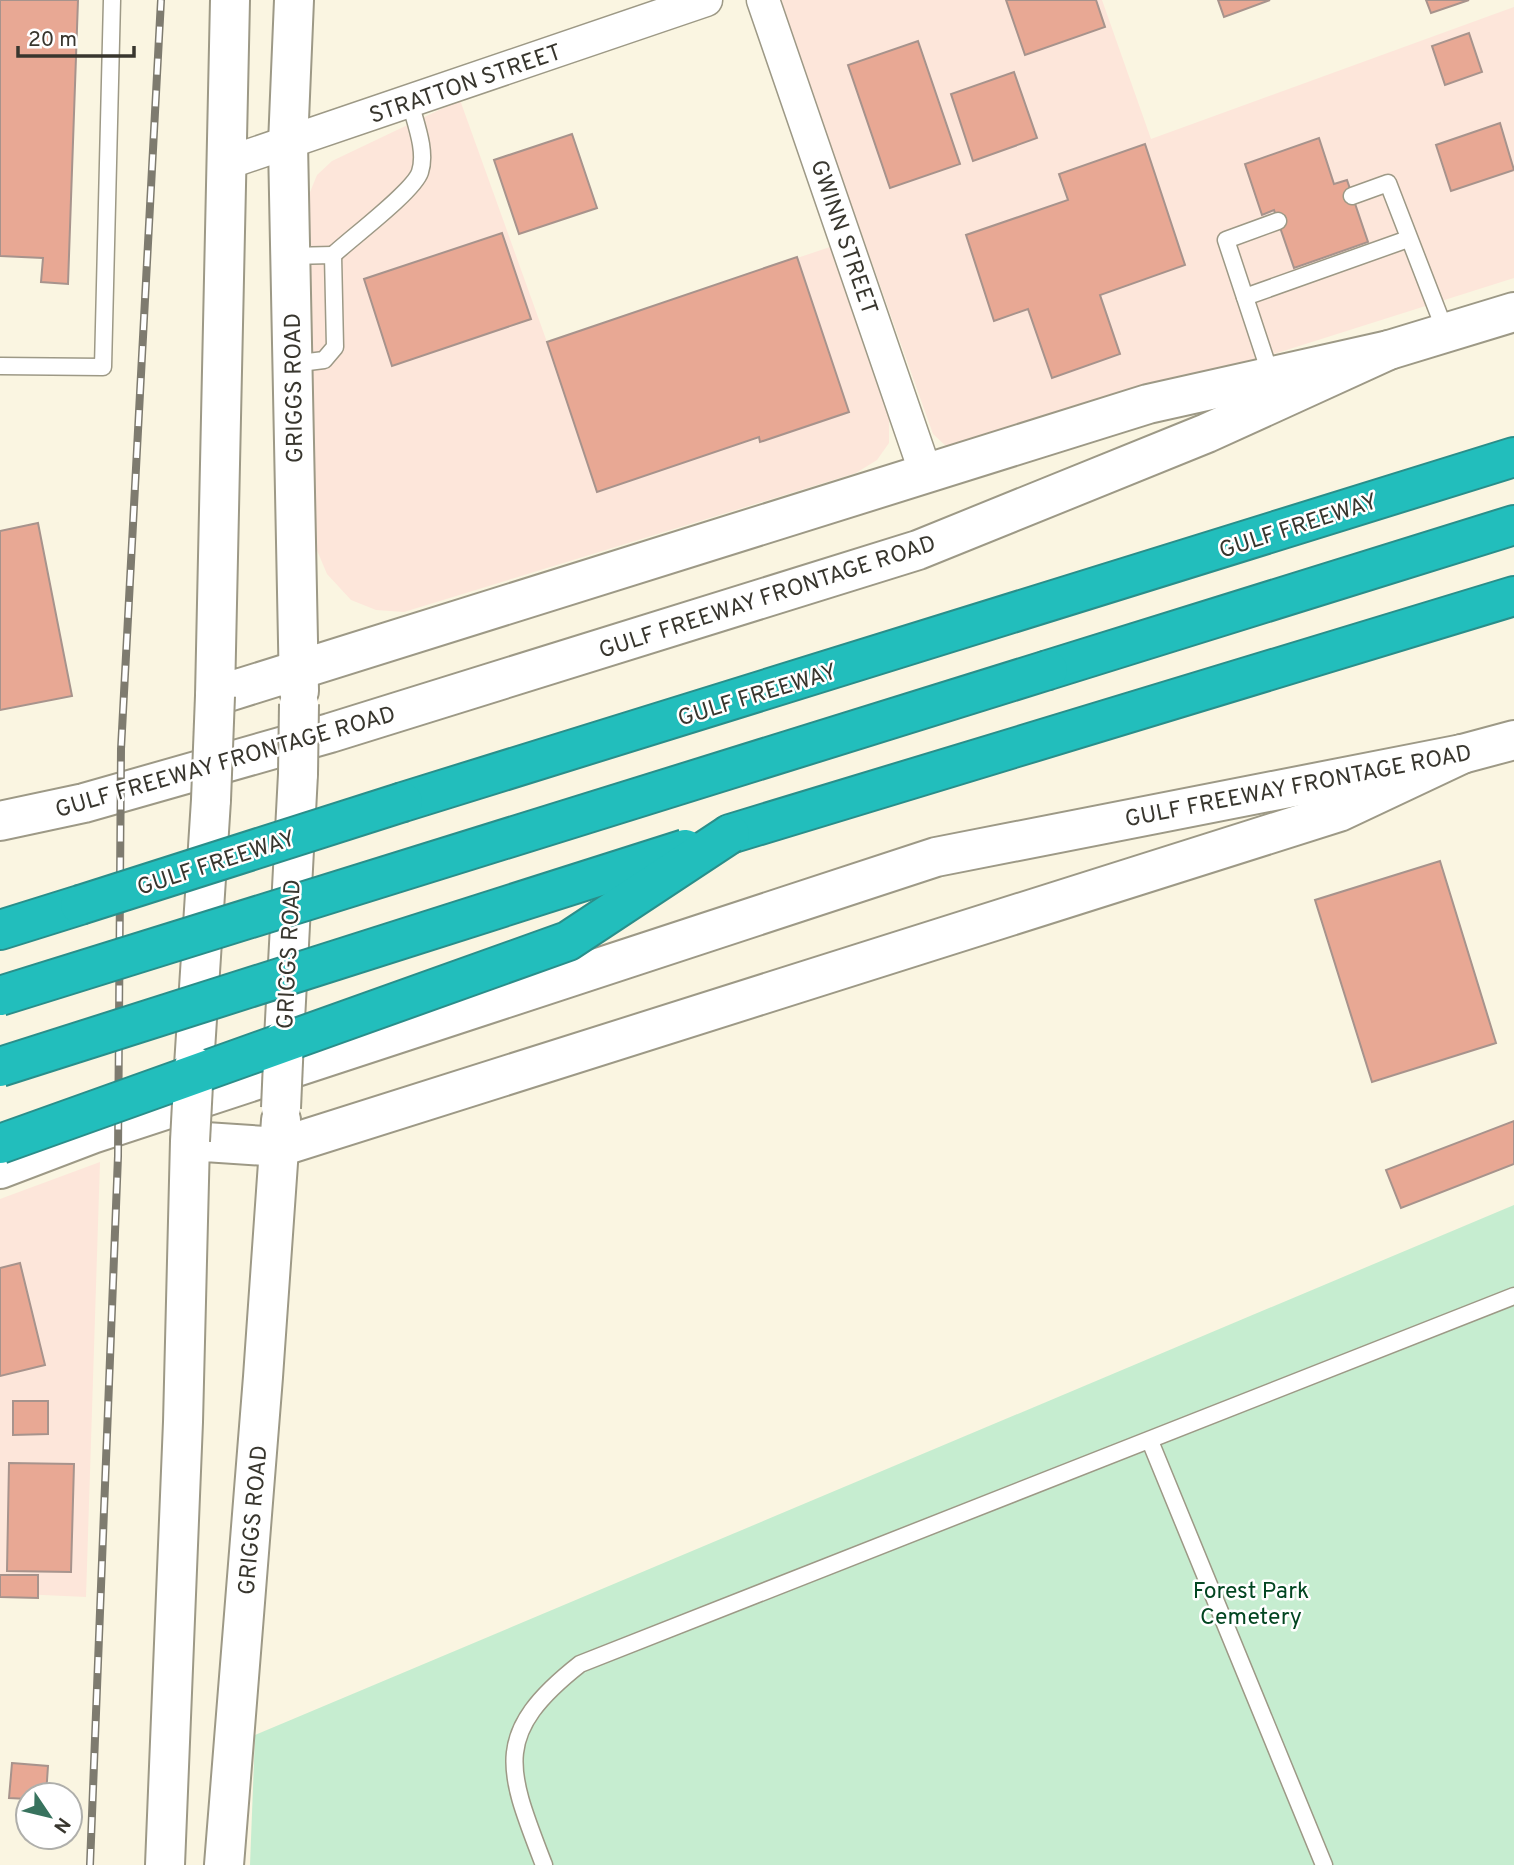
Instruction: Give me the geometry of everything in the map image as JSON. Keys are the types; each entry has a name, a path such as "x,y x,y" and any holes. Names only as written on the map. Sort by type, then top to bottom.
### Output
{"highway":[{"name":"GULF FREEWAY","path":"0,930 1514,457"},
{"path":"0,996 1514,524"},
{"path":"0,1068 730,834 1514,596"},
{"path":"0,1144 568,941 730,834"},
{"path":"0,901 80,905"}],"main road":[{"path":"224,1856 165,1857 183,1422 190,1141 215,696 224,164 230,0"},
{"name":"GRIGGS ROAD","path":"224,1856 280,1147 298,774 299,686 288,144 294,0"},
{"name":"GULF FREEWAY FRONTAGE ROAD","path":"0,821 84,803 330,733 918,550 1207,433 1389,350 1514,312"},
{"path":"215,696 299,686 926,474 1148,404 1389,350"},
{"name":"GULF FREEWAY FRONTAGE ROAD","path":"0,1169 92,1134 936,857 1462,754 1514,740"},
{"path":"190,1141 280,1147 1339,812 1462,754"}],"street":[{"name":"STRATTON STREET","path":"224,164 706,0"},
{"name":"GWINN STREET","path":"763,0 926,474"}],"lane":[{"path":"0,366 103,367 112,0"},
{"path":"290,256 333,255 409,188 420,172 419,133 410,102"},
{"path":"1352,196 1388,183 1446,333"},
{"path":"1271,376 1226,240 1278,221"},
{"path":"1245,297 1408,239"},
{"path":"292,365 324,360 335,347 333,255"},
{"path":"544,1865 525,1815 512,1767 521,1723 547,1689 580,1664 1514,1296"},
{"path":"1150,1441 1324,1865"}],"shaded area":[{"path":"782,0 1102,0 1151,139 1514,7 1514,278 961,449 946,446 933,434 784,16"},
{"path":"460,100 547,342 830,247 889,419 889,443 877,460 856,473 404,612 376,610 351,600 327,574 316,548 304,207 317,175 332,161"},
{"path":"100,1162 86,1597 0,1593 0,1199"}],"green space":[{"name":"Forest Park Cemetery","path":"1514,1205 1514,1865 250,1865 255,1735"}],"building":[{"path":"0,0 78,0 68,284 41,282 43,258 0,256"},
{"path":"1006,0 1096,0 1105,27 1025,55"},
{"path":"1218,0 1270,0 1224,17"},
{"path":"1426,0 1469,0 1431,13"},
{"path":"1469,33 1482,72 1445,85 1432,46"},
{"path":"918,41 960,164 890,188 848,65"},
{"path":"1014,72 1037,138 973,161 951,94"},
{"path":"1500,123 1514,170 1451,191 1436,145"},
{"path":"572,134 597,208 519,234 494,160"},
{"path":"1319,138 1334,184 1347,180 1368,242 1294,268 1274,210 1262,215 1245,164"},
{"path":"1145,144 1185,265 1100,295 1120,354 1052,378 1028,309 994,321 966,235 1068,200 1059,174"},
{"path":"502,233 531,319 392,366 364,279"},
{"path":"797,257 849,412 760,442 759,437 597,492 547,342"},
{"path":"38,523 72,696 0,710 0,531"},
{"path":"1440,861 1496,1043 1372,1082 1315,900"},
{"path":"1514,1121 1514,1164 1401,1208 1386,1170"},
{"path":"20,1263 45,1365 0,1376 0,1268"},
{"path":"13,1401 48,1401 48,1434 13,1435"},
{"path":"9,1463 74,1464 71,1572 7,1571"},
{"path":"0,1575 38,1575 38,1598 0,1597"},
{"path":"12,1763 48,1766 47,1781 14,1781 14,1798 9,1798"}],"railway":[{"path":"90,1865 118,1156 121,749 161,0"}]}
